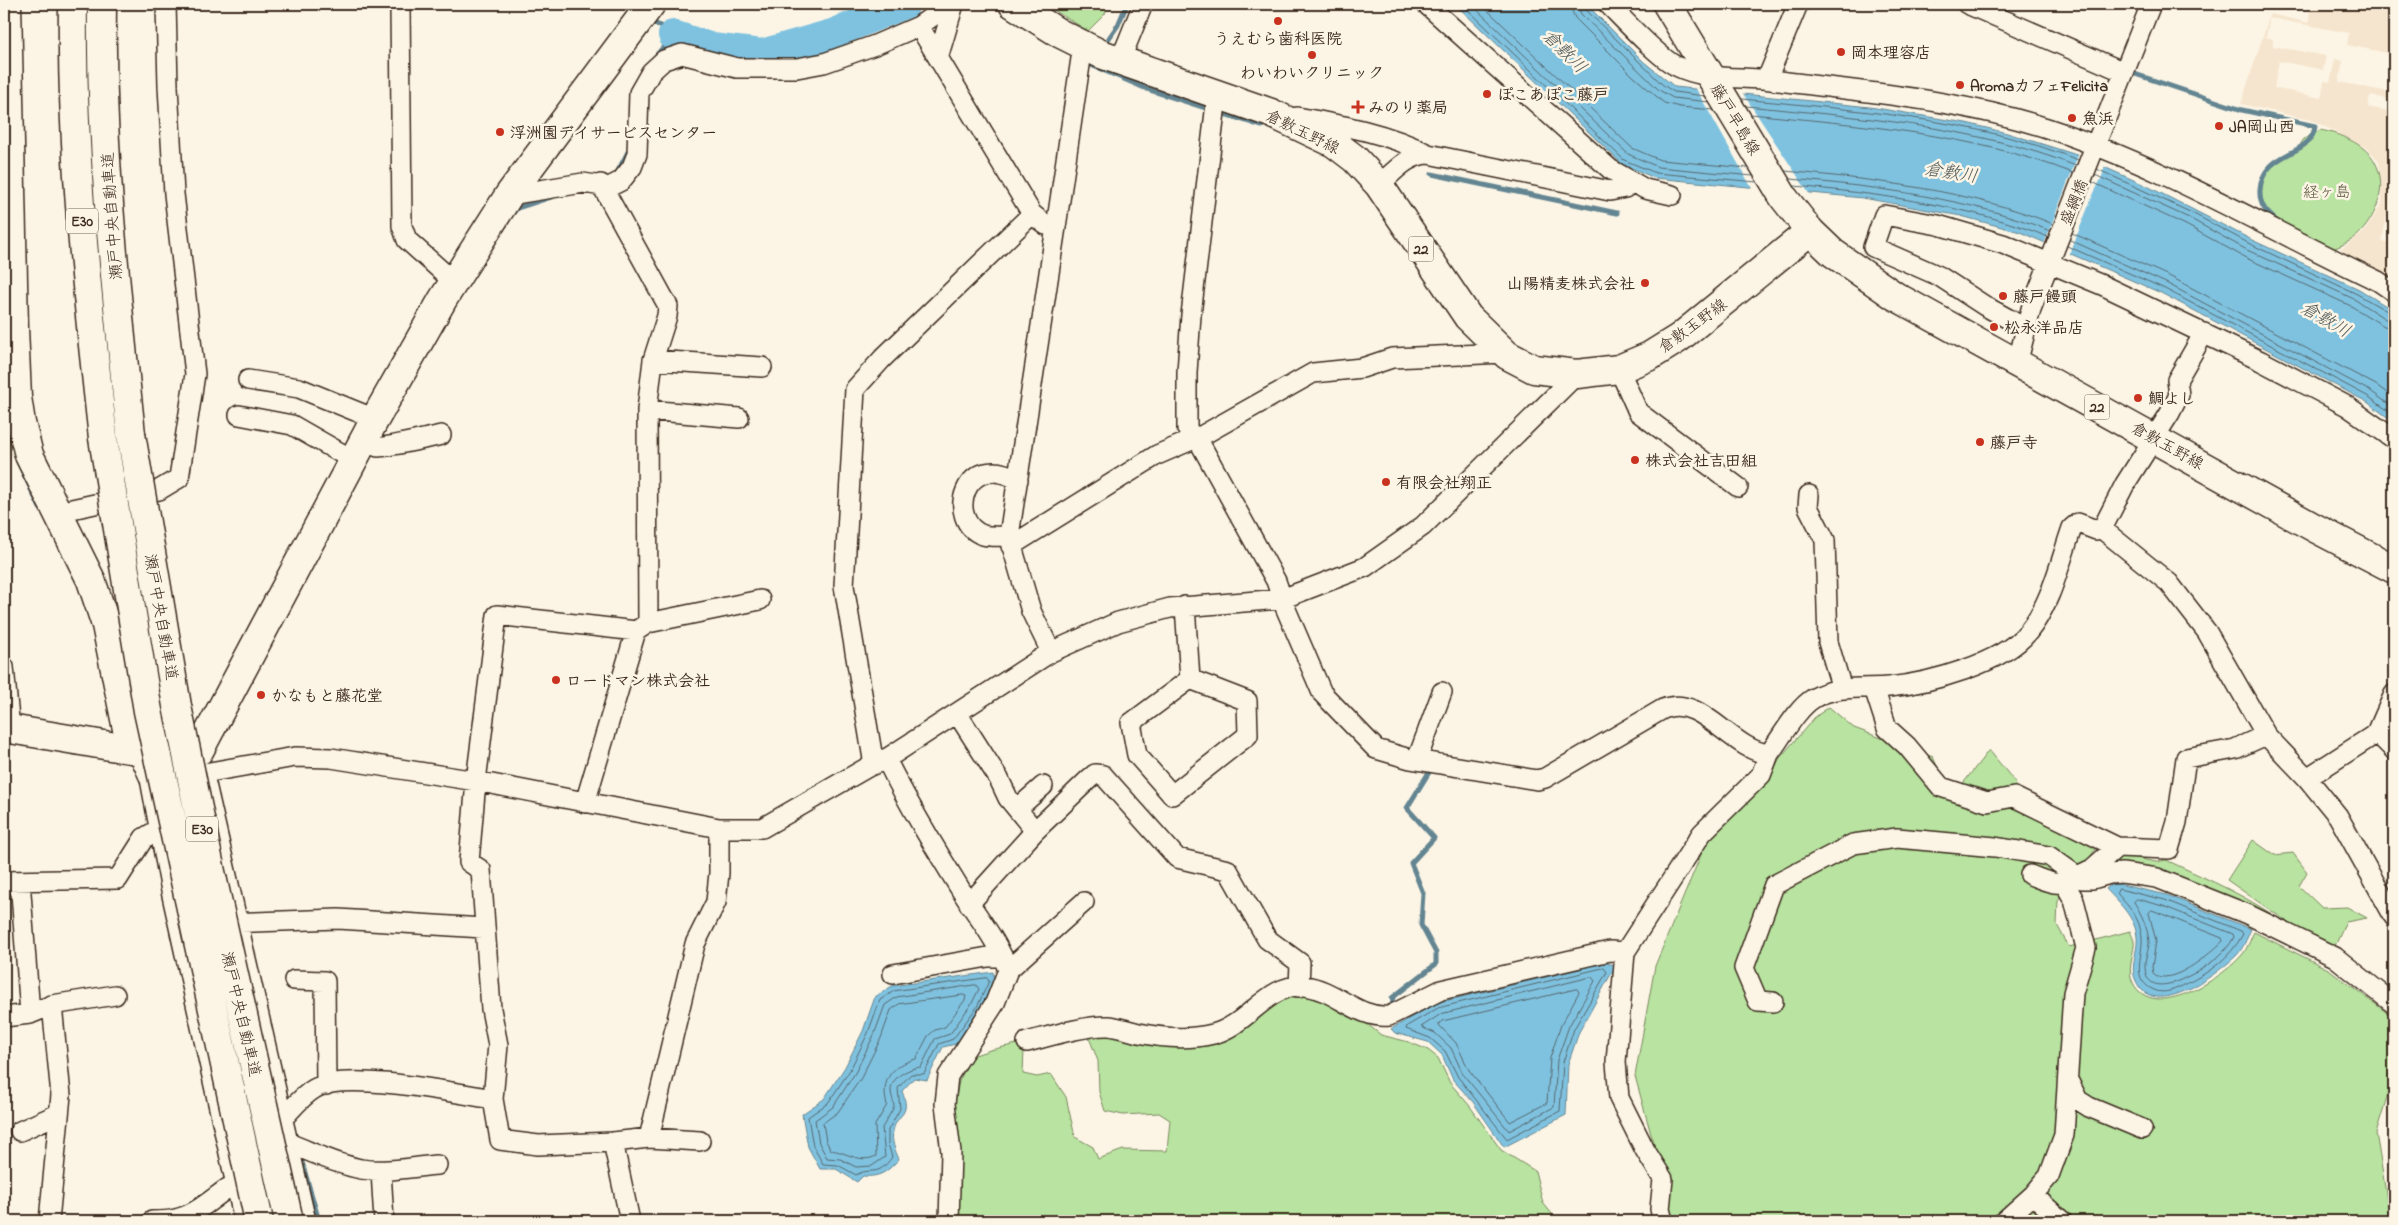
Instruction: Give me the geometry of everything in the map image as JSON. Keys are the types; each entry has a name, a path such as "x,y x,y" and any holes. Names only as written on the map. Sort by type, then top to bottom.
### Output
{"main road":[{"path":"7,4 6,99 17,397 29,455 91,580 106,625 131,749"},
{"name":"瀬戸中央自動車道","path":"73,4 79,182 86,281 103,438 148,711 259,1221"},
{"name":"瀬戸中央自動車道","path":"102,4 106,152 114,274 131,434 178,706 207,853 289,1221"},
{"name":"倉敷玉野線","path":"1013,4 1081,56 1120,61 1216,105 1271,113 1334,143 1355,159 1379,185 1468,317 1505,353 1534,369 1577,374 1620,369 1650,356 1680,338 1810,231 1833,253 1895,296 2315,528 2394,569"},
{"name":"藤戸早島線","path":"1667,4 1784,198 1810,231"},
{"path":"7,728 131,749 175,745 202,762 368,442 454,282 509,195 646,11"}],"street":[{"path":"58,512 158,490 179,478 195,374 174,194 166,4"},
{"path":"400,4 402,226 407,240 436,269 454,282"},
{"path":"509,195 562,185 601,184 610,187 621,180 632,167 637,154 639,93 651,72 664,60 682,54 737,68 798,68 833,60 919,26 936,14 945,4"},
{"path":"940,53 954,4"},
{"path":"1120,61 1143,4"},
{"path":"1426,4 1610,169 1645,189 1672,195"},
{"path":"1608,4 1675,66 1712,79 1767,79 1983,110 2095,148 2216,200 2282,235 2378,281 2394,292"},
{"path":"1767,79 1798,4"},
{"path":"1967,4 2124,72"},
{"name":"盛綱橋","path":"2017,364 2025,328 2050,259 2151,4"},
{"path":"919,26 940,53 1046,223"},
{"path":"1050,652 1031,612 1010,541 1046,223 1081,56"},
{"path":"1216,105 1188,344 1187,429 1201,445 1276,581 1322,693 1376,749 1418,755 1530,779 1545,778 1670,706 1681,706 1695,710 1749,747 1769,754"},
{"path":"1271,113 1336,124 1402,141 1428,154 1610,191 1625,188 1629,180"},
{"path":"1379,185 1409,159 1416,155 1428,154"},
{"path":"584,803 642,627 647,410 653,360 668,316 668,306 601,184"},
{"path":"2025,328 1985,306 1939,276 1873,247 1884,216 1938,226 2050,259 2204,333 2346,406 2394,439"},
{"path":"886,759 873,759 844,586 855,389 883,358 1046,223"},
{"path":"2102,529 2125,484 2179,395 2177,380 2204,333"},
{"path":"1018,480 1001,472 984,472 971,480 963,501 966,517 976,531 1010,541 1157,455 1194,439 1313,373 1362,368 1392,358 1505,353"},
{"path":"653,360 762,367"},
{"path":"1620,369 1638,412 1738,487"},
{"path":"306,1221 202,762 295,757 331,758 476,782 719,828 762,828 868,767 886,759 1050,652 1118,622 1185,606 1282,599 1364,567 1423,526 1577,374"},
{"path":"248,380 299,388 368,442"},
{"path":"647,410 739,418"},
{"path":"239,415 393,446 426,437 436,438 441,434"},
{"path":"1808,495 1808,507 1825,540 1828,642 1842,689"},
{"path":"1663,1221 1660,1209 1663,1179 1645,1150 1619,1098 1616,1062 1625,952 1702,833 1761,775 1769,754 1809,703 1815,698 1842,689 1874,688 1923,682 1970,666 2016,645 2029,631 2046,601 2072,528 2078,523 2096,530 2102,529 2169,583 2207,632 2266,735 2307,778 2338,816 2394,916"},
{"path":"700,1141 648,1138 613,1142 538,1144 500,1140 493,1098 498,1045 491,1009 483,928 481,870 469,862 476,782 497,615 642,627 760,600"},
{"path":"1185,606 1190,679"},
{"path":"4,666 7,728"},
{"path":"1190,679 1247,701 1248,735 1172,795 1137,755 1131,723 1190,679"},
{"path":"1874,688 1887,728 1907,746 1941,787 1987,802 2014,797 2117,847 2169,849 2177,822 2186,758 2236,749 2266,735"},
{"path":"1418,755 1442,692"},
{"path":"2307,778 2378,733 2394,694"},
{"path":"957,713 999,780 1008,798 1035,831"},
{"path":"2378,733 2394,750"},
{"path":"131,749 142,759 150,780 158,829 244,1221"},
{"path":"886,759 910,808 969,904 990,931 1005,964"},
{"path":"969,904 1035,831 1089,779 1095,774 1103,775 1177,858 1228,870 1267,939 1300,963 1299,987"},
{"path":"1016,809 1043,786"},
{"path":"648,1138 695,944 716,902 719,873 719,828"},
{"path":"9,881 118,879 144,838 158,829"},
{"path":"1773,1002 1758,1001 1744,968 1774,885 1853,844 1898,838 1995,847 2049,856 2071,880 2086,948 2073,993 2064,1135 2049,1176 2033,1195 2004,1221"},
{"path":"2071,880 2092,869 2117,847"},
{"path":"2030,875 2051,883 2094,879 2110,874 2122,873 2157,878 2247,914 2336,957 2394,1004"},
{"path":"9,881 21,893 30,1014"},
{"path":"948,1221 951,1152 945,1104 948,1076 995,1003 1005,964 1084,902"},
{"path":"179,925 338,919 483,928"},
{"path":"1027,1042 1063,1033 1109,1026 1161,1037 1189,1038 1214,1034 1233,1026 1282,989 1299,987 1326,992 1366,1014 1380,1017 1395,1014 1441,990 1610,951 1625,952"},
{"path":"893,974 988,957 1005,964"},
{"path":"294,980 326,981 326,1084"},
{"path":"4,1017 30,1014 52,1005 115,995"},
{"path":"49,1221 61,1095 52,1005"},
{"path":"2068,1080 2078,1100 2089,1107 2142,1129"},
{"path":"282,1118 314,1088 326,1084 367,1082 493,1098"},
{"path":"20,1131 58,1114"},
{"path":"613,1142 630,1221"},
{"path":"288,1144 335,1163 362,1169 381,1170 438,1165"},
{"path":"381,1170 384,1221"},
{"path":"152,1221 177,1220 194,1212 221,1191 236,1183"},
{"path":"2033,1195 2062,1221"}],"shaded area":[{"path":"2310,4 2345,4 2394,13 2387,53 2347,45 2349,33 2270,18 2266,37 2273,39 2273,46 2326,56 2323,70 2279,61 2274,88 2321,98 2324,81 2330,82 2335,59 2343,61 2339,82 2394,93 2394,100 2370,96 2368,107 2394,112 2394,138 2390,160 2394,161 2394,177 2382,241 2394,244 2394,278 2340,250 2364,232 2382,203 2379,161 2366,148 2314,121 2241,104 2270,14 2309,23"}],"green space":[{"path":"1044,4 1108,4 1105,14 1088,31"},
{"name":"経ヶ島","path":"2320,130 2351,140 2365,150 2375,162 2381,181 2376,209 2366,226 2353,238 2330,250 2290,230 2265,209 2261,195 2263,178 2269,169 2298,148 2304,139"},
{"path":"1829,707 1854,728 1933,757 1942,777 1961,786 1989,750 2015,782 2024,812 2098,846 2058,900 2057,925 2069,947 2130,931 2134,943 2130,969 2131,978 2143,994 2156,999 2171,998 2188,993 2204,985 2232,965 2241,956 2254,932 2330,970 2394,1018 2394,1074 2376,1133 2388,1205 2394,1221 1671,1221 1658,1160 1635,1076 1655,966 1707,840 1771,777 1779,759 1814,718"},
{"path":"2253,840 2274,855 2293,853 2307,872 2299,886 2322,908 2347,907 2367,918 2346,922 2335,946 2309,937 2227,880"},
{"path":"2116,854 2156,862 2166,860 2246,899 2291,928 2098,869"},
{"path":"1307,996 1331,1002 1362,1020 1381,1035 1409,1042 1428,1050 1438,1058 1450,1083 1469,1105 1501,1150 1535,1171 1543,1203 1558,1221 957,1221 959,1139 954,1108 959,1081 972,1056 1017,1044 1024,1049 1023,1074 1037,1077 1051,1074 1066,1097 1075,1137 1093,1147 1098,1159 1123,1150 1167,1151 1170,1120 1159,1113 1123,1115 1105,1111 1099,1092 1098,1061 1088,1035 1108,1034 1216,1041 1247,1027 1270,1006 1286,997"}],"water":[{"name":"倉敷川","path":"1455,4 1586,4 1644,62 1675,87 1870,107 1966,123 2007,133 2077,155 2147,186 2252,240 2359,289 2394,311 2394,422 2367,402 2161,293 2020,232 1961,216 1863,198 1655,178 1622,164"},
{"path":"2113,883 2167,895 2251,929 2238,953 2215,973 2186,991 2171,996 2157,997 2145,992 2134,976 2133,967 2137,935 2128,913 2106,889"},
{"path":"1605,963 1616,965 1579,1032 1568,1064 1566,1115 1504,1147 1473,1102 1453,1080 1442,1055 1428,1042 1395,1033 1391,1029 1436,1003"},
{"path":"993,972 993,982 987,1001 956,1044 943,1047 927,1080 914,1078 902,1091 905,1099 905,1110 893,1131 894,1145 899,1159 883,1173 874,1176 863,1176 857,1182 836,1169 820,1169 808,1147 802,1114 824,1099 845,1067 863,1031 875,997 892,986"}],"pier":[{"path":"1695,87 1742,92 1810,195 1753,190"},
{"path":"2079,153 2105,164 2102,177 2069,255 2044,244"}],"waterway":[{"path":"621,4 634,12"},
{"path":"673,35 712,48 762,54 832,34 905,4"},
{"path":"910,4 915,13"},
{"path":"1109,38 1118,25 1127,4"},
{"path":"648,20 673,35 655,57"},
{"path":"1084,62 1147,89 1262,126"},
{"path":"2132,73 2242,110 2315,126 2312,136 2306,144 2278,160 2269,167 2263,177 2260,190 2262,205 2278,222"},
{"path":"617,173 630,148"},
{"path":"1432,174 1617,213"},
{"path":"514,212 517,208 554,196"},
{"path":"18,462 40,508"},
{"path":"1394,1008 1392,998 1436,964 1436,953 1421,925 1423,893 1411,863 1434,838 1407,808 1431,769"},
{"path":"301,1159 319,1221"}],"place":[{"name":"うえむら歯科医院","path":"1278,21"},
{"name":"岡本理容店","path":"1841,52"},
{"name":"わいわいクリニック","path":"1312,55"},
{"name":"AromaカフェFelicita","path":"1960,85"},
{"name":"ぽこあぽこ藤戸","path":"1487,94"},
{"name":"みのり薬局","path":"1358,107"},
{"name":"魚浜","path":"2072,118"},
{"name":"JA岡山西","path":"2219,126"},
{"name":"浮洲園デイサービスセンター","path":"500,132"},
{"name":"山陽精麦株式会社","path":"1645,283"},
{"name":"藤戸饅頭","path":"2003,296"},
{"name":"松永洋品店","path":"1994,327"},
{"name":"鯛よし","path":"2138,398"},
{"name":"藤戸寺","path":"1980,442"},
{"name":"株式会社吉田組","path":"1635,460"},
{"name":"有限会社翔正","path":"1386,482"},
{"name":"ロードマン株式会社","path":"556,680"},
{"name":"かなもと藤花堂","path":"261,695"}]}
